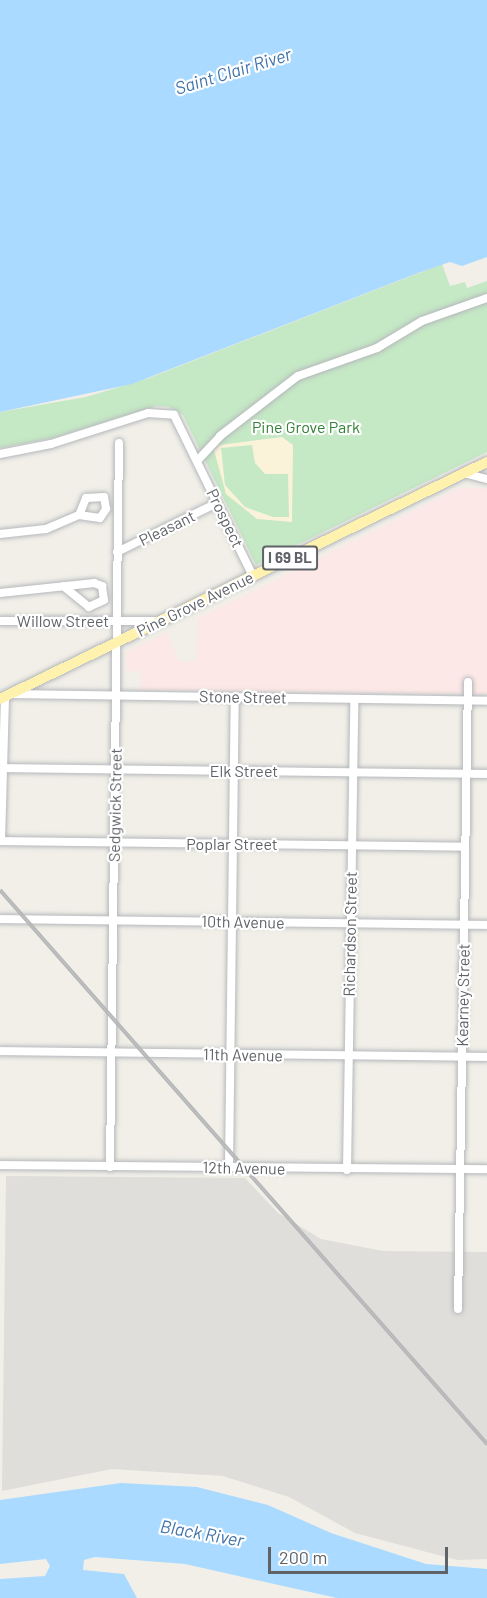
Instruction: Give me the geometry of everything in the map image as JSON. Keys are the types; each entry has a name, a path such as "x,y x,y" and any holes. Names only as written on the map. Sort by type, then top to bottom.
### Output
{"main road":[{"name":"Pine Grove Avenue","path":"4,696 487,462"}],"street":[{"path":"198,460 287,382 377,348 416,324 487,298"},
{"name":"Prospect","path":"0,454 51,444 148,413 167,412 181,423 253,576"},
{"name":"Sedgwick Street","path":"110,1167 119,443"},
{"path":"464,473 487,479"},
{"name":"Pleasant","path":"117,552 218,503"},
{"path":"0,534 46,529 79,515"},
{"path":"0,593 63,586 98,584 104,600 89,607 63,586"},
{"name":"Willow Street","path":"0,621 161,621"},
{"name":"Kearney Street","path":"459,1309 468,682"},
{"path":"0,841 4,696"},
{"name":"Stone Street","path":"4,696 487,701"},
{"path":"229,1167 235,697"},
{"name":"Richardson Street","path":"347,1170 354,699"},
{"name":"Elk Street","path":"1,768 487,774"},
{"name":"Poplar Street","path":"0,841 465,847"},
{"name":"10th Avenue","path":"0,919 487,926"},
{"name":"11th Avenue","path":"0,1051 487,1057"},
{"name":"12th Avenue","path":"0,1165 461,1171 487,1169"}],"shaded area":[{"path":"460,488 487,488 487,694 140,690 141,672 126,671 126,652 167,632 179,661 196,661 198,618"},
{"path":"6,1176 245,1178 278,1213 321,1239 383,1251 487,1252 487,1559 457,1560 355,1533 289,1497 223,1476 112,1469 2,1491"}],"green space":[{"name":"Pine Grove Park","path":"442,264 450,286 465,282 467,288 487,281 487,452 256,565 183,415 169,407 157,406 53,438 0,448 0,412 86,397 149,378"}],"sand":[{"path":"282,437 293,445 292,522 257,519 226,494 214,450 220,445","holes":["252,445 255,463 265,474 288,474 289,517 273,517 245,507 225,485 221,448"]}],"water":[{"name":"Saint Clair River","path":"0,0 487,0 487,257 462,266 450,262 418,273 132,384 0,412"},
{"name":"Black River","path":"121,1483 197,1487 268,1505 331,1533 426,1564 487,1569 487,1598 337,1598 185,1564 95,1557 84,1560 83,1570 124,1574 137,1598 0,1598 0,1579 45,1576 50,1566 46,1559 0,1564 0,1500"}],"railway":[{"path":"0,890 487,1444"}]}
